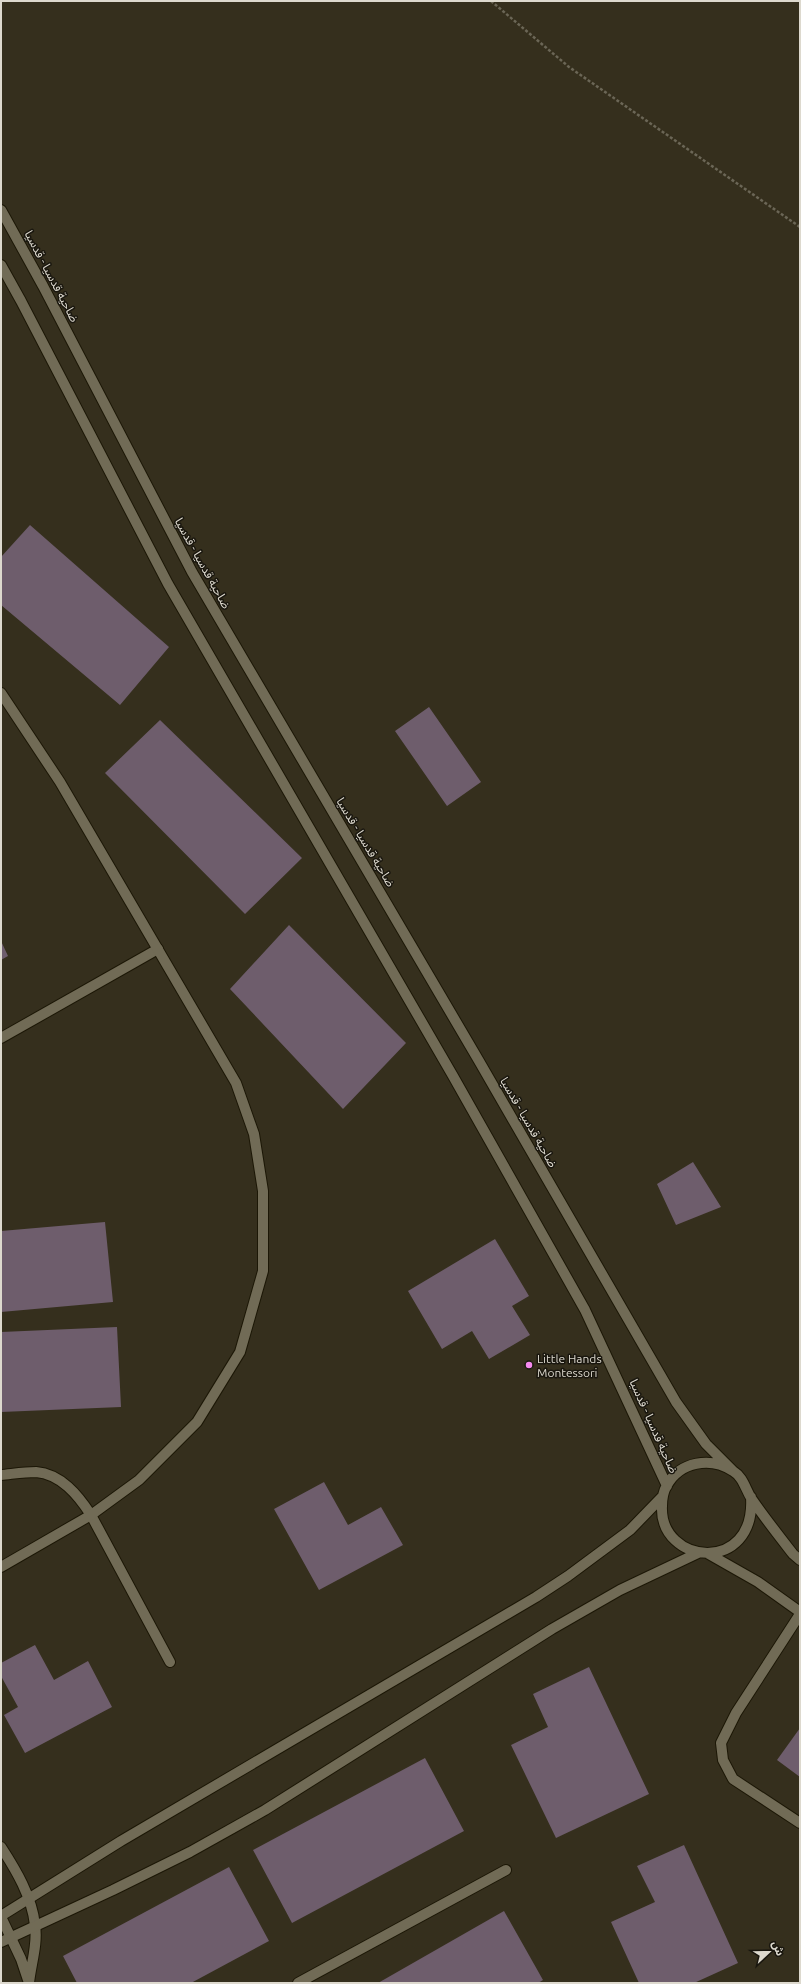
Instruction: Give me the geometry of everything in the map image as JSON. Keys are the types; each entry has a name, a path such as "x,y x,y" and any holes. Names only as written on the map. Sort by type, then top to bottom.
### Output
{"main road":[{"name":"ضاحية قدسيا - قدسيا","path":"1,210 43,286 192,572 480,1061 676,1402 706,1444 734,1471"},
{"name":"ضاحية قدسيا - قدسيا","path":"1,265 168,584 453,1076 585,1310 666,1486"},
{"path":"1,693 60,782 236,1083 254,1134 263,1191 263,1271 240,1352 197,1422 139,1480 91,1514 1,1567"},
{"path":"1,1038 158,949"},
{"path":"800,1560 793,1554 750,1497 744,1483 734,1471 720,1464 704,1462 689,1465 676,1474 666,1486 662,1497 661,1515 668,1532 681,1546 703,1553 758,1582 800,1613 736,1713 721,1743 723,1760 733,1779 800,1823"},
{"path":"1,1474 37,1472 59,1480 78,1495 91,1514 170,1662"},
{"path":"29,1983 12,1937 1,1916 120,1841 261,1760 542,1592 593,1558 630,1530 662,1497"},
{"path":"1,1942 113,1890 190,1852 265,1810 552,1629 620,1590 703,1553 723,1550 737,1542 747,1529 752,1513 750,1497"},
{"path":"1,1847 19,1877 29,1899 35,1925 34,1953 29,1983"},
{"path":"298,1983 506,1870"}],"path":[{"path":"491,1 568,67 800,227"}],"building":[{"path":"30,525 169,647 120,705 1,605 1,557"},
{"path":"429,707 481,782 447,806 395,731"},
{"path":"160,720 302,858 245,914 105,773"},
{"path":"289,925 406,1043 343,1109 230,989"},
{"path":"1,941 8,956 1,960"},
{"path":"693,1162 721,1207 676,1225 657,1184"},
{"path":"105,1222 113,1302 1,1312 1,1231"},
{"path":"495,1239 529,1296 512,1306 530,1335 489,1359 472,1331 442,1349 408,1291"},
{"path":"117,1327 121,1407 1,1412 1,1332"},
{"path":"324,1482 348,1525 381,1507 403,1545 319,1590 274,1509"},
{"path":"35,1645 54,1680 88,1661 112,1707 25,1753 4,1715 18,1707 1,1676 1,1663"},
{"path":"589,1667 649,1794 556,1838 511,1745 548,1727 533,1694"},
{"path":"800,1728 800,1777 777,1760"},
{"path":"425,1758 464,1831 292,1923 253,1850"},
{"path":"684,1845 738,1963 694,1983 639,1983 611,1922 655,1902 637,1866"},
{"path":"229,1867 269,1941 191,1983 77,1983 63,1956"},
{"path":"504,1911 543,1980 538,1983 378,1983"}],"place":[{"name":"Little Hands Montessori","path":"529,1365"}]}
